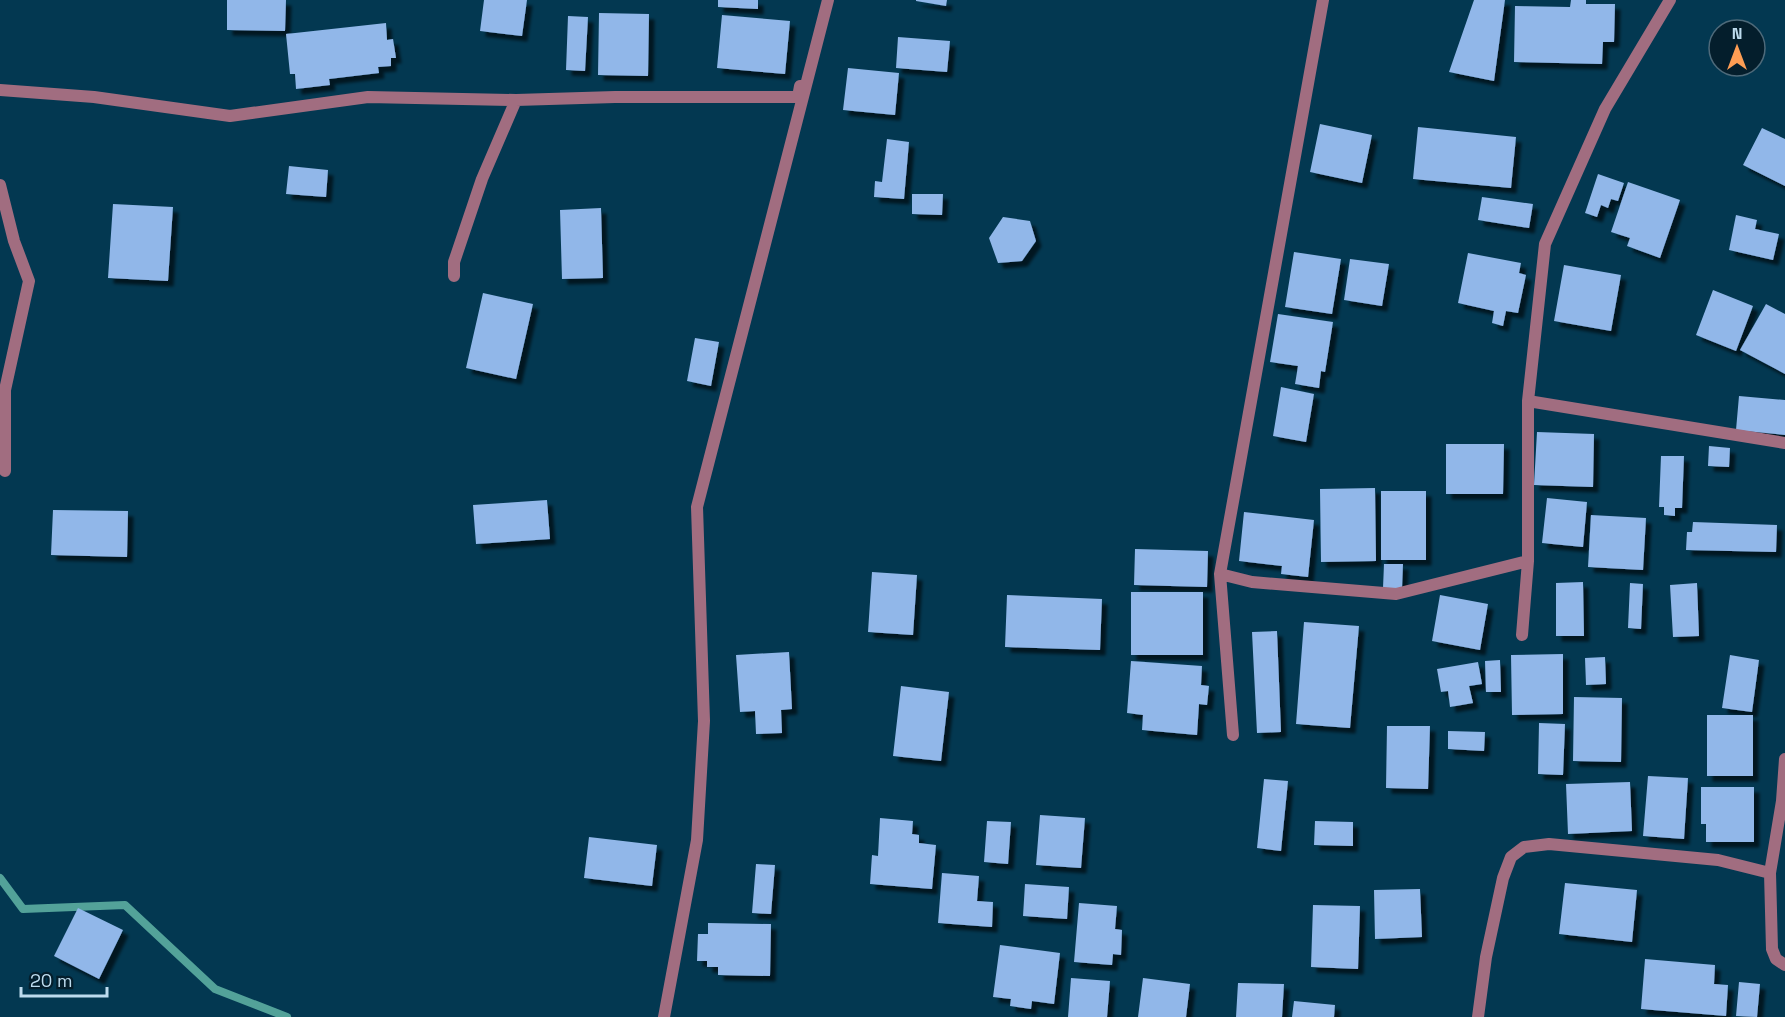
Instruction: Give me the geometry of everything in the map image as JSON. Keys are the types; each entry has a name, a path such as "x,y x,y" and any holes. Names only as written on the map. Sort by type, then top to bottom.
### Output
{"street":[{"path":"0,90 94,97 231,116 368,97 516,100 615,97 798,97 819,0"},
{"path":"664,1017 697,840 704,721 697,507 828,0"},
{"path":"1233,735 1220,574 1323,0"},
{"path":"1521,634 1528,561 1528,401 1545,244 1605,109 1670,0"},
{"path":"454,276 454,262 482,179 516,100"},
{"path":"0,185 14,241 29,281 5,390 5,471"},
{"path":"1528,401 1785,443"},
{"path":"1220,574 1252,582 1396,594 1528,561"},
{"path":"1785,759 1782,801 1770,873 1772,949 1776,958 1785,965"},
{"path":"1478,1017 1486,957 1503,878 1511,857 1524,847 1549,844 1718,860 1770,873"}],"building":[{"path":"227,0 286,0 285,31 227,30"},
{"path":"484,0 527,0 522,36 480,31"},
{"path":"718,0 758,0 758,9 718,7"},
{"path":"916,0 947,0 946,6"},
{"path":"1474,0 1505,0 1494,81 1449,72"},
{"path":"1571,0 1586,0 1586,4 1615,4 1614,42 1603,42 1602,64 1514,62 1515,6 1570,7"},
{"path":"599,13 649,14 648,76 598,75"},
{"path":"722,15 790,21 785,74 717,68"},
{"path":"568,16 588,17 585,71 566,70"},
{"path":"386,23 387,40 393,39 396,58 391,58 391,66 378,67 379,73 329,79 330,85 296,89 295,74 290,74 286,34"},
{"path":"898,37 950,41 947,72 896,68"},
{"path":"848,68 899,73 895,115 843,110"},
{"path":"1320,124 1372,135 1362,183 1310,172"},
{"path":"1418,127 1516,137 1511,188 1413,179"},
{"path":"1762,128 1785,139 1785,186 1743,165"},
{"path":"887,139 909,142 904,199 874,197 875,181 882,182"},
{"path":"289,166 328,170 326,197 286,194"},
{"path":"1598,174 1624,183 1618,201 1611,199 1608,208 1601,205 1597,217 1585,213"},
{"path":"1628,182 1680,200 1660,258 1627,246 1630,238 1611,232"},
{"path":"912,194 943,194 942,215 912,214"},
{"path":"1482,197 1533,204 1529,228 1478,220"},
{"path":"113,204 173,207 168,281 108,278"},
{"path":"601,208 603,278 562,279 560,210"},
{"path":"1736,215 1757,220 1755,229 1779,234 1773,260 1729,250"},
{"path":"1003,217 1030,221 1036,241 1022,261 998,263 989,238"},
{"path":"1294,252 1341,259 1332,314 1285,307"},
{"path":"1468,253 1521,263 1519,273 1526,275 1518,313 1506,311 1503,326 1492,323 1494,311 1458,303"},
{"path":"1350,259 1389,264 1382,306 1344,300"},
{"path":"1564,265 1621,275 1611,331 1554,321"},
{"path":"1713,290 1753,306 1736,351 1696,335"},
{"path":"483,293 533,304 516,379 466,368"},
{"path":"1766,304 1785,314 1785,374 1740,350"},
{"path":"1278,314 1333,322 1325,372 1321,371 1319,388 1295,384 1298,366 1270,362"},
{"path":"695,338 719,342 711,386 687,381"},
{"path":"1281,387 1314,394 1306,442 1273,436"},
{"path":"1739,396 1785,400 1785,435 1736,430"},
{"path":"1537,432 1594,434 1593,487 1534,485"},
{"path":"1446,444 1504,444 1503,494 1446,494"},
{"path":"1709,446 1730,448 1729,467 1708,466"},
{"path":"1661,456 1684,456 1682,508 1675,508 1675,516 1664,515 1664,507 1659,507"},
{"path":"1375,488 1376,561 1321,562 1320,489"},
{"path":"1381,491 1426,491 1426,560 1381,560"},
{"path":"1547,498 1587,502 1583,547 1542,543"},
{"path":"547,500 550,539 476,544 473,505"},
{"path":"53,510 128,511 127,557 51,555"},
{"path":"1244,512 1314,520 1308,577 1281,574 1282,566 1239,561"},
{"path":"1591,515 1646,518 1643,570 1588,567"},
{"path":"1693,522 1777,525 1776,552 1686,550 1687,532 1692,532"},
{"path":"1135,549 1208,551 1207,587 1134,585"},
{"path":"1384,564 1403,564 1402,588 1383,588"},
{"path":"872,572 917,575 913,635 868,632"},
{"path":"1583,582 1584,636 1556,636 1556,583"},
{"path":"1630,583 1643,584 1641,629 1628,628"},
{"path":"1697,583 1699,636 1673,637 1670,585"},
{"path":"1131,592 1203,592 1203,655 1131,655"},
{"path":"1007,595 1102,599 1100,650 1005,647"},
{"path":"1440,595 1488,604 1480,650 1432,641"},
{"path":"1304,622 1359,626 1350,728 1296,724"},
{"path":"1277,631 1281,732 1257,733 1252,632"},
{"path":"789,652 792,709 781,710 782,733 756,734 755,711 740,712 736,655"},
{"path":"1563,654 1563,714 1512,715 1511,655"},
{"path":"1730,655 1759,660 1752,712 1722,708"},
{"path":"1605,657 1606,684 1586,685 1585,658"},
{"path":"1500,660 1501,692 1486,692 1485,661"},
{"path":"1131,661 1202,666 1201,685 1209,686 1207,705 1199,704 1197,735 1142,730 1143,715 1127,713"},
{"path":"1478,662 1482,684 1469,686 1473,703 1450,707 1448,691 1441,692 1437,669"},
{"path":"901,686 949,692 941,761 893,756"},
{"path":"1574,697 1622,698 1621,762 1573,761"},
{"path":"1707,715 1753,715 1753,776 1707,776"},
{"path":"1539,723 1565,724 1563,775 1538,774"},
{"path":"1387,726 1430,726 1428,789 1386,788"},
{"path":"1448,731 1485,732 1484,751 1448,749"},
{"path":"1648,776 1688,778 1684,839 1643,836"},
{"path":"1264,779 1288,781 1281,851 1257,848"},
{"path":"1630,782 1632,831 1568,834 1566,784"},
{"path":"1701,787 1754,787 1754,842 1706,842 1706,824 1701,824"},
{"path":"1040,815 1085,818 1081,868 1036,865"},
{"path":"880,818 913,821 912,834 919,835 919,843 936,845 932,889 870,884 872,855 878,856"},
{"path":"987,821 1011,822 1008,864 984,862"},
{"path":"1315,821 1353,822 1353,846 1314,845"},
{"path":"589,837 657,845 652,886 584,878"},
{"path":"756,864 775,865 771,914 752,913"},
{"path":"942,873 979,876 977,901 993,902 992,927 938,923"},
{"path":"1565,883 1637,890 1632,942 1559,934"},
{"path":"1025,884 1069,887 1067,919 1023,916"},
{"path":"1420,889 1422,937 1375,939 1374,890"},
{"path":"1079,903 1117,906 1115,929 1122,930 1121,955 1113,954 1112,965 1074,962"},
{"path":"1313,905 1360,906 1358,969 1311,967"},
{"path":"78,908 123,930 99,979 54,956"},
{"path":"708,923 771,924 770,976 718,975 718,967 707,967 707,961 697,961 698,934 708,934"},
{"path":"1000,945 1060,953 1054,1004 1032,1001 1031,1009 1010,1006 1011,999 993,997"},
{"path":"1645,959 1715,965 1714,984 1728,985 1726,1016 1641,1009"},
{"path":"1071,978 1110,981 1107,1017 1068,1017"},
{"path":"1143,978 1190,984 1186,1017 1138,1017"},
{"path":"1739,982 1760,984 1757,1017 1736,1016"},
{"path":"1238,983 1284,984 1282,1017 1236,1017"},
{"path":"1294,1001 1335,1005 1334,1017 1292,1017"}],"waterway":[{"path":"0,878 23,909 125,905 215,989 287,1017"}]}
